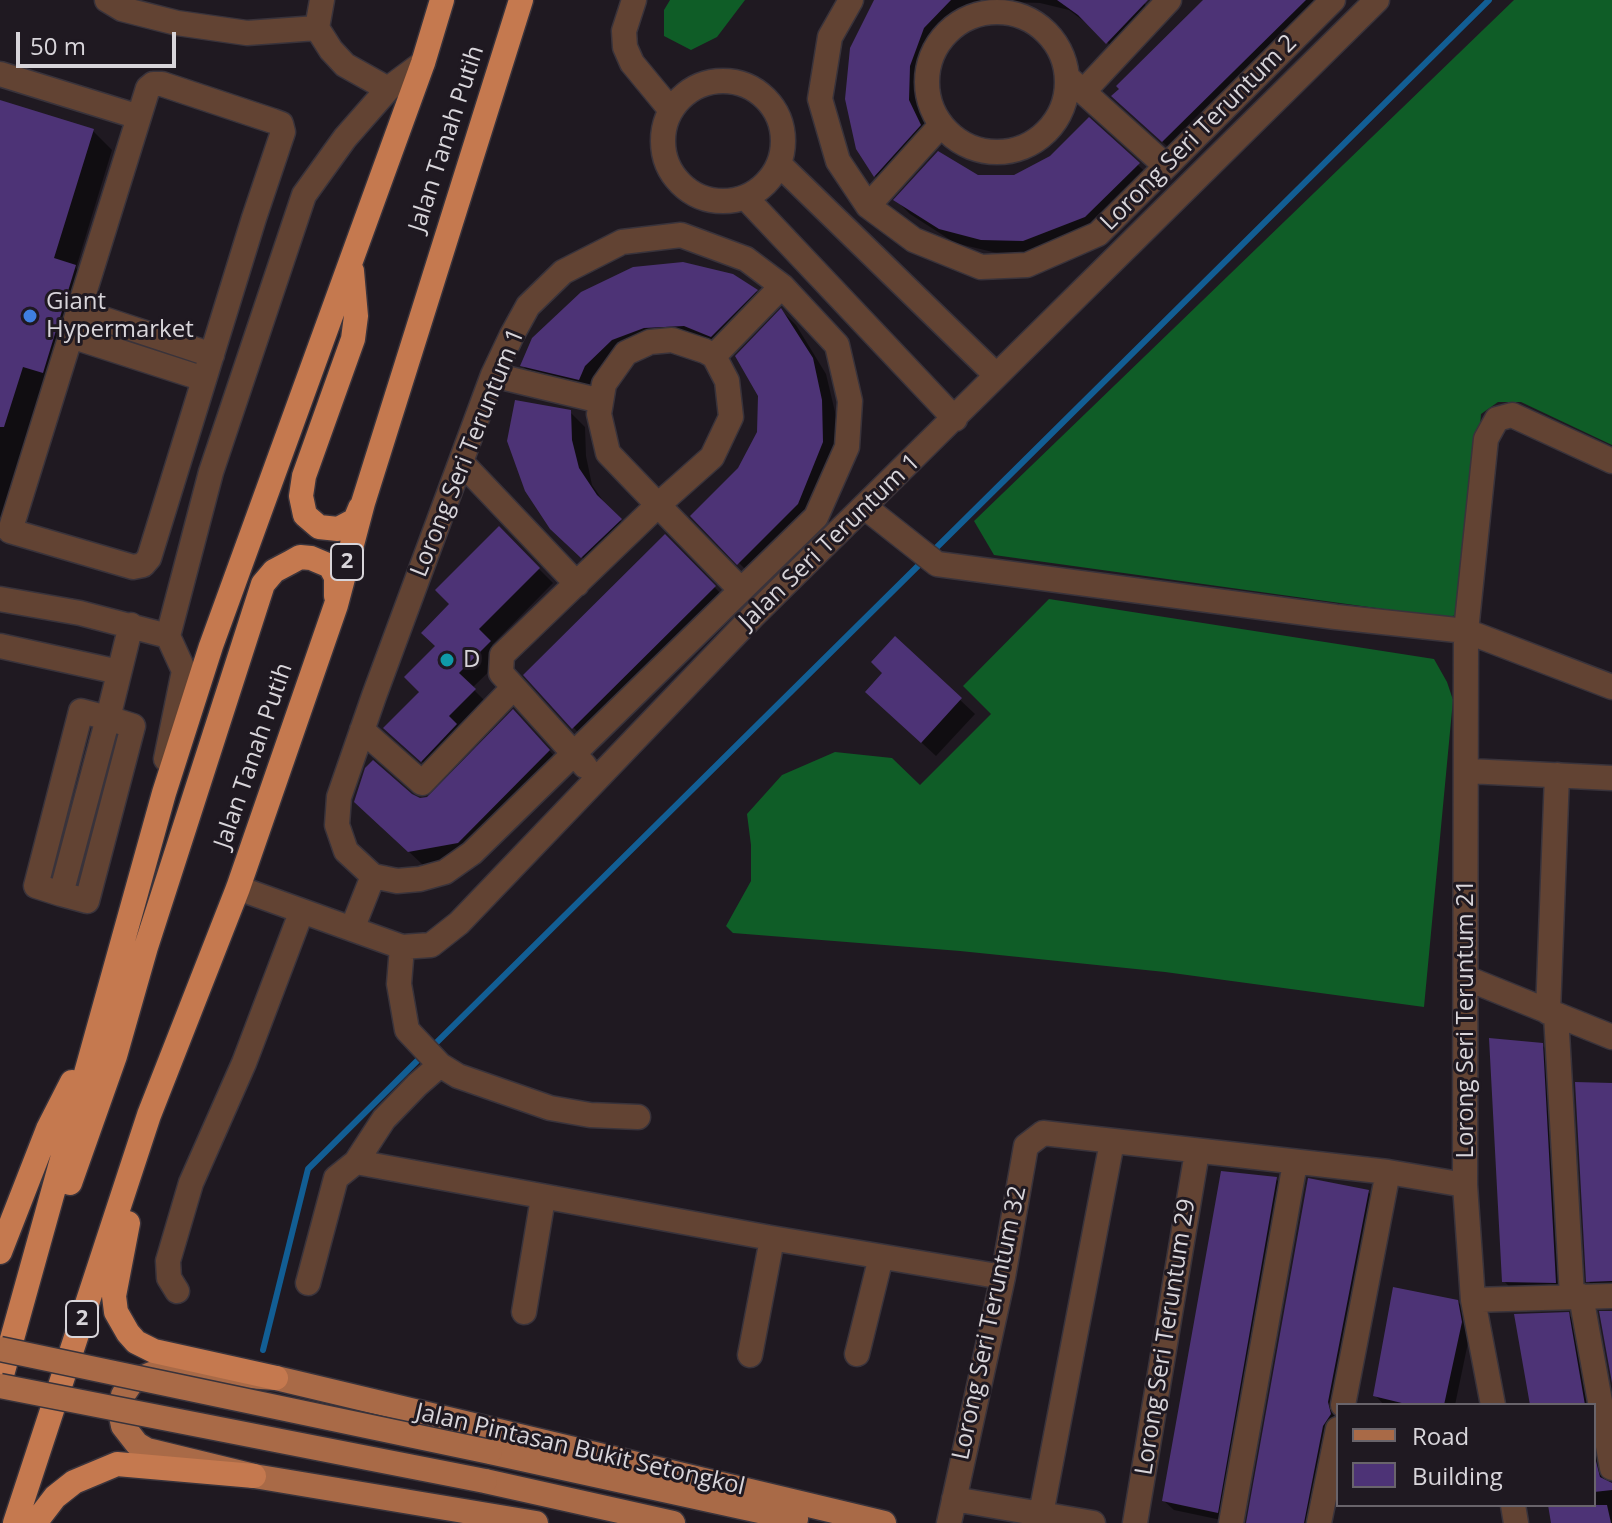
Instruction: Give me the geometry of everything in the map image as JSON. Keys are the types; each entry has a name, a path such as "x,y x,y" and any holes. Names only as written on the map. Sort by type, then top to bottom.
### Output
{"highway":[{"name":"Jalan Tanah Putih","path":"0,1384 164,793 211,646 423,63 442,0"},
{"name":"Jalan Tanah Putih","path":"15,1523 149,1115 238,888 336,605 363,503 521,0"},
{"name":"2","path":"351,263 356,316 353,339 304,476 301,496 305,515 319,527 338,529 355,520 363,503"},
{"name":"2","path":"32,1265 59,1215 110,1069 263,584 274,571 300,557 320,560 330,566 336,577 336,605"},
{"path":"0,1252 48,1129 94,1041"},
{"path":"149,1115 116,1279 116,1312 136,1342 154,1351 276,1378"},
{"path":"35,1523 55,1497 74,1482 117,1464 254,1476"}],"main road":[{"name":"Jalan Pintasan Bukit Setongkol","path":"0,1349 816,1523"},
{"name":"Jalan Pintasan Bukit Setongkol","path":"254,1476 147,1450 137,1444 123,1426 121,1403 132,1382 151,1374 188,1372 276,1378 884,1523"},
{"path":"0,1384 485,1481 673,1523"},
{"path":"254,1476 536,1523"}],"street":[{"path":"107,0 122,9 177,23 247,33 317,28"},
{"path":"322,0 317,28 345,65 388,89"},
{"path":"634,0 624,31 625,47 632,63 670,109"},
{"name":"Lorong Seri Teruntum 2","path":"851,0 830,37 820,99 838,161 868,206 914,240 981,267 1027,265 1098,234 1333,0"},
{"name":"Jalan Seri Teruntum 1","path":"402,947 431,945 459,923 753,616 866,508 996,375 1377,0"},
{"path":"1160,3 1075,85 1056,121 1041,138 1021,149 999,153 977,150 957,141 941,125 930,104 927,81 931,58 943,38 981,7 1022,16 1040,26 1054,40 1075,85 1166,166"},
{"path":"164,793 166,756 184,671 168,636 200,512 304,195 345,138 388,89 423,63"},
{"path":"0,74 139,117"},
{"path":"721,80 751,87 773,106 784,135 779,164 766,184 746,198 716,203 687,192 667,169 661,139 670,109 692,88 721,80"},
{"path":"153,84 162,84 281,124 283,132 149,558 143,565 133,567 5,529 79,311 148,88 153,84"},
{"path":"868,206 941,125"},
{"path":"779,164 996,375"},
{"path":"746,198 955,419"},
{"name":"Lorong Seri Teruntum 1","path":"681,235 746,259 782,286 837,345 850,401 847,447 816,517 472,853 445,872 420,879 397,881 373,876 346,851 337,825 339,797 493,375 528,306 563,272 622,242 681,235"},
{"path":"887,268 914,240"},
{"path":"714,356 782,286"},
{"path":"79,311 242,381"},
{"path":"837,345 863,321"},
{"path":"71,336 208,369"},
{"path":"597,778 501,673 502,655 658,505 712,457 731,417 727,381 714,356 672,340 650,342 626,353 604,384 599,414 608,453 658,505 741,590"},
{"path":"493,375 601,401"},
{"name":"Lorong Seri Teruntum 21","path":"1493,1403 1473,1300 1465,1185 1466,631 1486,439 1497,419 1512,415 1612,461"},
{"path":"462,463 577,584"},
{"path":"866,508 929,558 1336,617 1466,631 1612,687"},
{"path":"0,599 80,613 168,636"},
{"path":"108,718 131,625"},
{"path":"0,646 119,672"},
{"path":"362,730 422,783 513,688"},
{"path":"81,711 108,718 133,726 87,901 36,886 81,711"},
{"path":"1468,771 1612,778"},
{"path":"1557,775 1552,1013 1576,1296 1612,1468"},
{"path":"352,929 373,876"},
{"path":"238,888 402,947 399,984 407,1030 436,1061 458,1076 550,1108 590,1115 638,1117"},
{"path":"177,1291 169,1278 168,1261 191,1183 244,1063 301,913"},
{"path":"1466,978 1612,1037"},
{"path":"308,1283 336,1178 356,1162 384,1119 436,1061"},
{"name":"Lorong Seri Teruntum 32","path":"951,1511 1003,1277 1026,1146 1043,1133 1112,1142"},
{"path":"1041,1514 1112,1142 1388,1172 1465,1185"},
{"name":"Lorong Seri Teruntum 29","path":"1135,1523 1197,1152"},
{"path":"356,1162 772,1239 1003,1277"},
{"path":"1231,1523 1295,1163"},
{"path":"1343,1403 1388,1172"},
{"path":"524,1312 543,1198"},
{"path":"750,1355 772,1239"},
{"path":"857,1354 881,1257"},
{"path":"1473,1300 1612,1296"},
{"path":"1319,1523 1336,1439"},
{"path":"951,1511 1041,1514 1093,1523"}],"green space":[{"path":"670,0 745,0 717,37 691,50 664,36 664,10"},
{"path":"1514,0 1612,0 1612,445 1521,402 1498,402 1481,414 1465,611 1448,618 994,555 974,521"},
{"path":"1049,599 1434,659 1453,700 1424,1007 1165,972 960,951 733,933 726,926 751,881 747,814 782,775 835,752 892,758 920,785 991,714 963,686"}],"building":[{"path":"874,0 951,0 924,28 910,66 909,100 921,125 874,177 856,149 845,99 850,48"},
{"path":"1057,0 1148,0 1106,44 1078,15"},
{"path":"1203,0 1306,0 1162,142 1111,96 1119,89 1116,86"},
{"name":"Giant Hypermarket","path":"0,100 94,129 54,258 76,265 43,373 23,367 4,427 0,427"},
{"path":"1089,117 1140,163 1085,217 1023,241 981,240 939,229 893,200 938,151 978,175 1014,175 1050,156"},
{"path":"683,262 733,274 758,290 711,337 684,326 644,328 612,340 585,366 579,380 520,366 532,338 581,292 633,267"},
{"path":"781,308 813,358 822,400 823,442 798,504 737,565 690,516 738,468 757,432 758,396 735,356"},
{"path":"515,400 571,410 572,440 579,468 597,495 622,519 581,558 550,529 525,491 507,441"},
{"name":"D","path":"499,526 540,568 479,629 491,641 459,673 476,689 449,716 457,724 421,762 383,728 419,692 404,677 435,646 421,633 449,604 435,590"},
{"path":"665,534 716,586 572,729 523,675"},
{"path":"895,636 962,698 921,743 865,692 882,673 871,662"},
{"path":"513,709 550,750 458,843 408,852 354,802 365,768 373,760 412,794 427,797"},
{"path":"1489,1038 1543,1043 1556,1283 1502,1282"},
{"path":"1575,1082 1612,1083 1612,1281 1586,1282"},
{"path":"1221,1171 1277,1177 1218,1513 1162,1501"},
{"path":"1308,1178 1369,1190 1328,1402 1331,1414 1323,1426 1304,1523 1246,1523"},
{"path":"1393,1287 1458,1300 1462,1322 1444,1403 1402,1403 1373,1396"},
{"path":"1599,1311 1612,1311 1612,1383"},
{"path":"1569,1312 1585,1403 1530,1403 1514,1314"},
{"path":"1596,1461 1600,1477 1612,1483 1612,1490 1596,1492"},
{"path":"1607,1505 1611,1523 1551,1523 1548,1507"}],"waterway":[{"path":"932,552 1489,0"},
{"path":"431,1048 924,560"},
{"path":"263,1350 308,1169 423,1055"}],"place":[{"name":"Giant Hypermarket","path":"30,316"},
{"name":"D","path":"447,660"}]}
